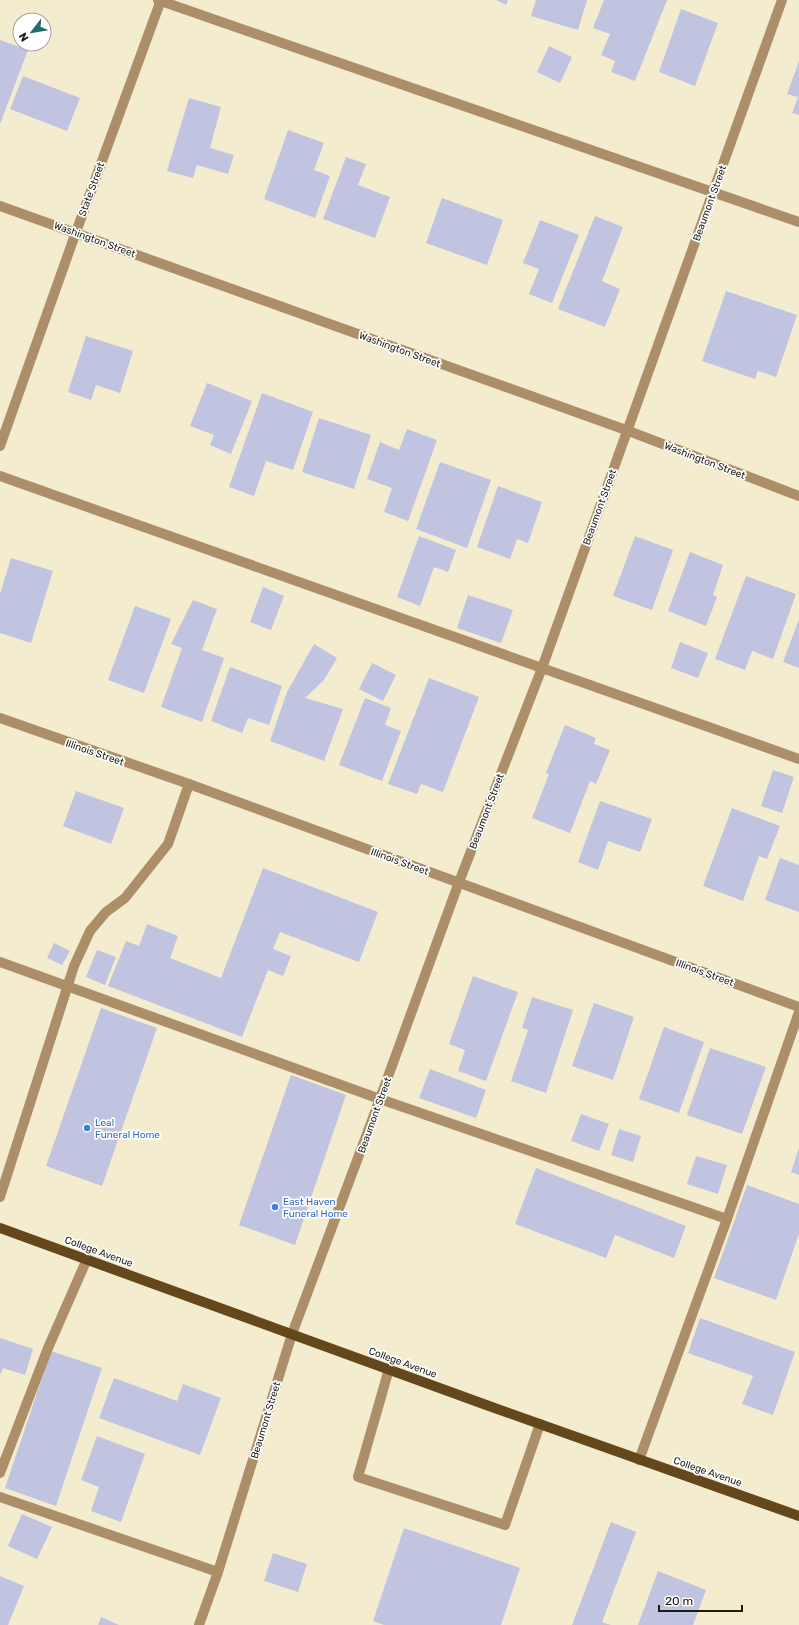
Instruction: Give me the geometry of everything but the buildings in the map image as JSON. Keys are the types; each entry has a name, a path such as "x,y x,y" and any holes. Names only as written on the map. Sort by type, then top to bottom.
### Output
{"main road":[{"name":"College Avenue","path":"0,1228 639,1460 799,1516"}],"street":[{"path":"160,0 799,222"},
{"name":"State Street","path":"0,446 160,0"},
{"name":"Beaumont Street","path":"199,1625 218,1572 292,1334 459,882 542,668 626,430 782,0"},
{"name":"Washington Street","path":"0,206 626,430 799,496"},
{"path":"0,476 799,759"},
{"name":"Illinois Street","path":"0,718 189,784 799,1007"},
{"path":"0,1197 74,966 90,931 106,912 125,898 168,844 189,784"},
{"path":"0,962 380,1099 727,1219"},
{"path":"639,1460 727,1219 799,1012"},
{"path":"0,1473 48,1348 87,1259"},
{"path":"389,1369 358,1477 506,1525 540,1424"},
{"path":"0,1497 218,1572"}],"place":[{"name":"Leal Funeral Home","path":"87,1128"},
{"name":"East Haven Funeral Home","path":"275,1207"}]}
